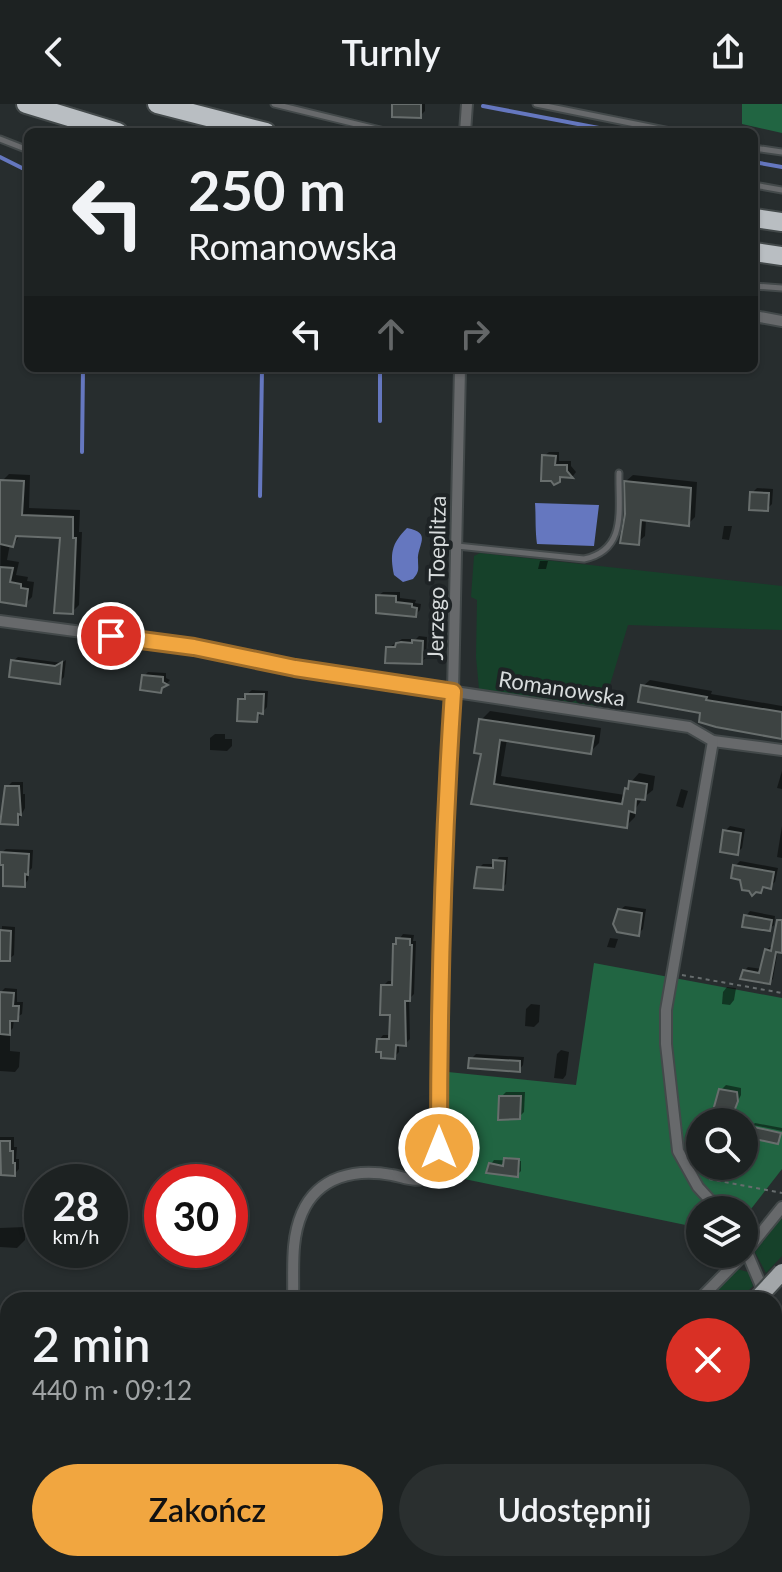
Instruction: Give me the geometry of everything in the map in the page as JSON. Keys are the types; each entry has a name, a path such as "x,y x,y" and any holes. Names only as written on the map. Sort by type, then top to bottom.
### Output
{"highway":[{"path":"26,104 105,128"},
{"path":"157,104 250,128"},
{"path":"758,219 782,222"},
{"path":"758,253 782,256"}],"main road":[{"path":"763,1292 782,1272"}],"street":[{"path":"465,128 467,104"},
{"path":"758,317 782,321"},
{"name":"Jerzego Toeplitza","path":"293,1292 295,1237 303,1212 318,1190 331,1180 357,1172 421,1179 430,1176 439,1148 439,999 453,692 460,372"},
{"name":"Romanowska","path":"0,621 194,647 295,668 689,727 713,741 782,750"},
{"path":"686,1165 678,1151 666,1044 666,1010 713,741"},
{"path":"694,1180 706,1196"},
{"path":"758,1236 782,1207"},
{"path":"707,1292 729,1268"},
{"path":"753,1268 763,1292"}],"lane":[{"path":"274,104 373,128"},
{"path":"536,104 655,128"},
{"path":"0,139 24,148"},
{"path":"758,149 782,152"},
{"path":"758,186 782,190"},
{"path":"758,286 782,288"},
{"path":"457,546 584,559 596,556 606,551 616,535 619,473"}],"path":[{"path":"673,973 782,993"},
{"path":"713,1180 782,1193"}],"green space":[{"path":"742,104 782,104 782,133 742,124"},
{"path":"480,553 782,586 782,630 628,625 603,708 479,689 477,600 471,597 474,556"},
{"path":"594,963 782,998 782,1169 758,1200 758,1196 686,1196 686,1225 445,1175 448,1072 576,1085"},
{"path":"782,1217 782,1256 766,1273 758,1258 758,1248"},
{"path":"737,1269 748,1272 753,1286 747,1292 715,1292"}],"water":[{"path":"535,503 599,505 594,546 537,544"},
{"path":"407,528 420,533 422,540 417,574 403,582 394,575 392,555 395,544"}],"building":[{"path":"392,104 421,104 421,118 392,117"},
{"path":"542,455 556,456 555,465 567,465 567,471 573,478 560,477 560,482 554,485 551,481 541,481"},
{"path":"0,480 24,481 22,515 73,517 73,538 76,538 73,614 54,613 60,538 16,536 13,547 0,544"},
{"path":"624,481 691,488 689,526 641,520 639,545 620,543 625,514"},
{"path":"750,492 769,493 768,511 749,510"},
{"path":"0,567 13,568 10,582 28,589 26,606 0,602"},
{"path":"376,595 396,596 396,602 412,604 417,608 416,617 376,613"},
{"path":"412,640 423,641 422,664 385,663 386,647 395,647 396,643 401,642 412,643"},
{"path":"11,660 55,666 62,662 60,684 9,677"},
{"path":"142,675 163,677 163,682 168,685 162,688 161,693 140,690"},
{"path":"641,685 707,697 706,700 782,712 782,739 716,727 699,722 700,713 638,702"},
{"path":"245,694 264,694 263,714 258,713 257,722 237,721 238,699 245,699"},
{"path":"479,719 594,736 591,754 500,740 494,784 622,804 629,781 647,784 645,800 636,799 635,813 629,811 627,828 471,804 481,754 474,753"},
{"path":"5,786 19,786 21,815 18,814 18,825 0,824"},
{"path":"723,830 741,833 738,855 720,852"},
{"path":"0,852 29,854 25,887 3,886"},
{"path":"493,860 505,861 503,890 474,888 477,867 493,868"},
{"path":"733,865 774,872 771,889 763,887 761,893 756,892 752,896 749,891 742,890 740,880 731,878"},
{"path":"618,909 642,913 639,936 617,932 613,924"},
{"path":"744,915 772,920 770,931 742,927"},
{"path":"777,920 782,920 782,953 776,952 770,984 740,979 743,970 759,973 765,949 771,951"},
{"path":"0,930 11,931 10,961 0,961"},
{"path":"396,938 410,939 412,945 410,1001 405,1001 406,1046 396,1045 395,1059 381,1058 381,1052 376,1052 377,1039 389,1039 390,1015 380,1015 381,985 392,985 393,944 396,944"},
{"path":"0,992 14,993 13,1006 19,1006 18,1021 10,1021 10,1035 0,1034"},
{"path":"469,1058 520,1061 520,1072 468,1068"},
{"path":"719,1089 737,1092 735,1108 714,1107"},
{"path":"499,1096 521,1096 520,1119 498,1120"},
{"path":"758,1128 781,1133 778,1144 758,1140"},
{"path":"0,1141 10,1141 15,1176 1,1175"},
{"path":"504,1158 519,1159 518,1177 486,1173 489,1163 503,1166"}],"waterway":[{"path":"483,106 599,128"},
{"path":"0,157 24,169"},
{"path":"758,163 782,167"},
{"path":"82,452 83,372"},
{"path":"260,496 262,372"},
{"path":"380,372 380,421"}],"route":[{"path":"111,636 194,647 295,668 453,692 439,999 439,1148"}]}
